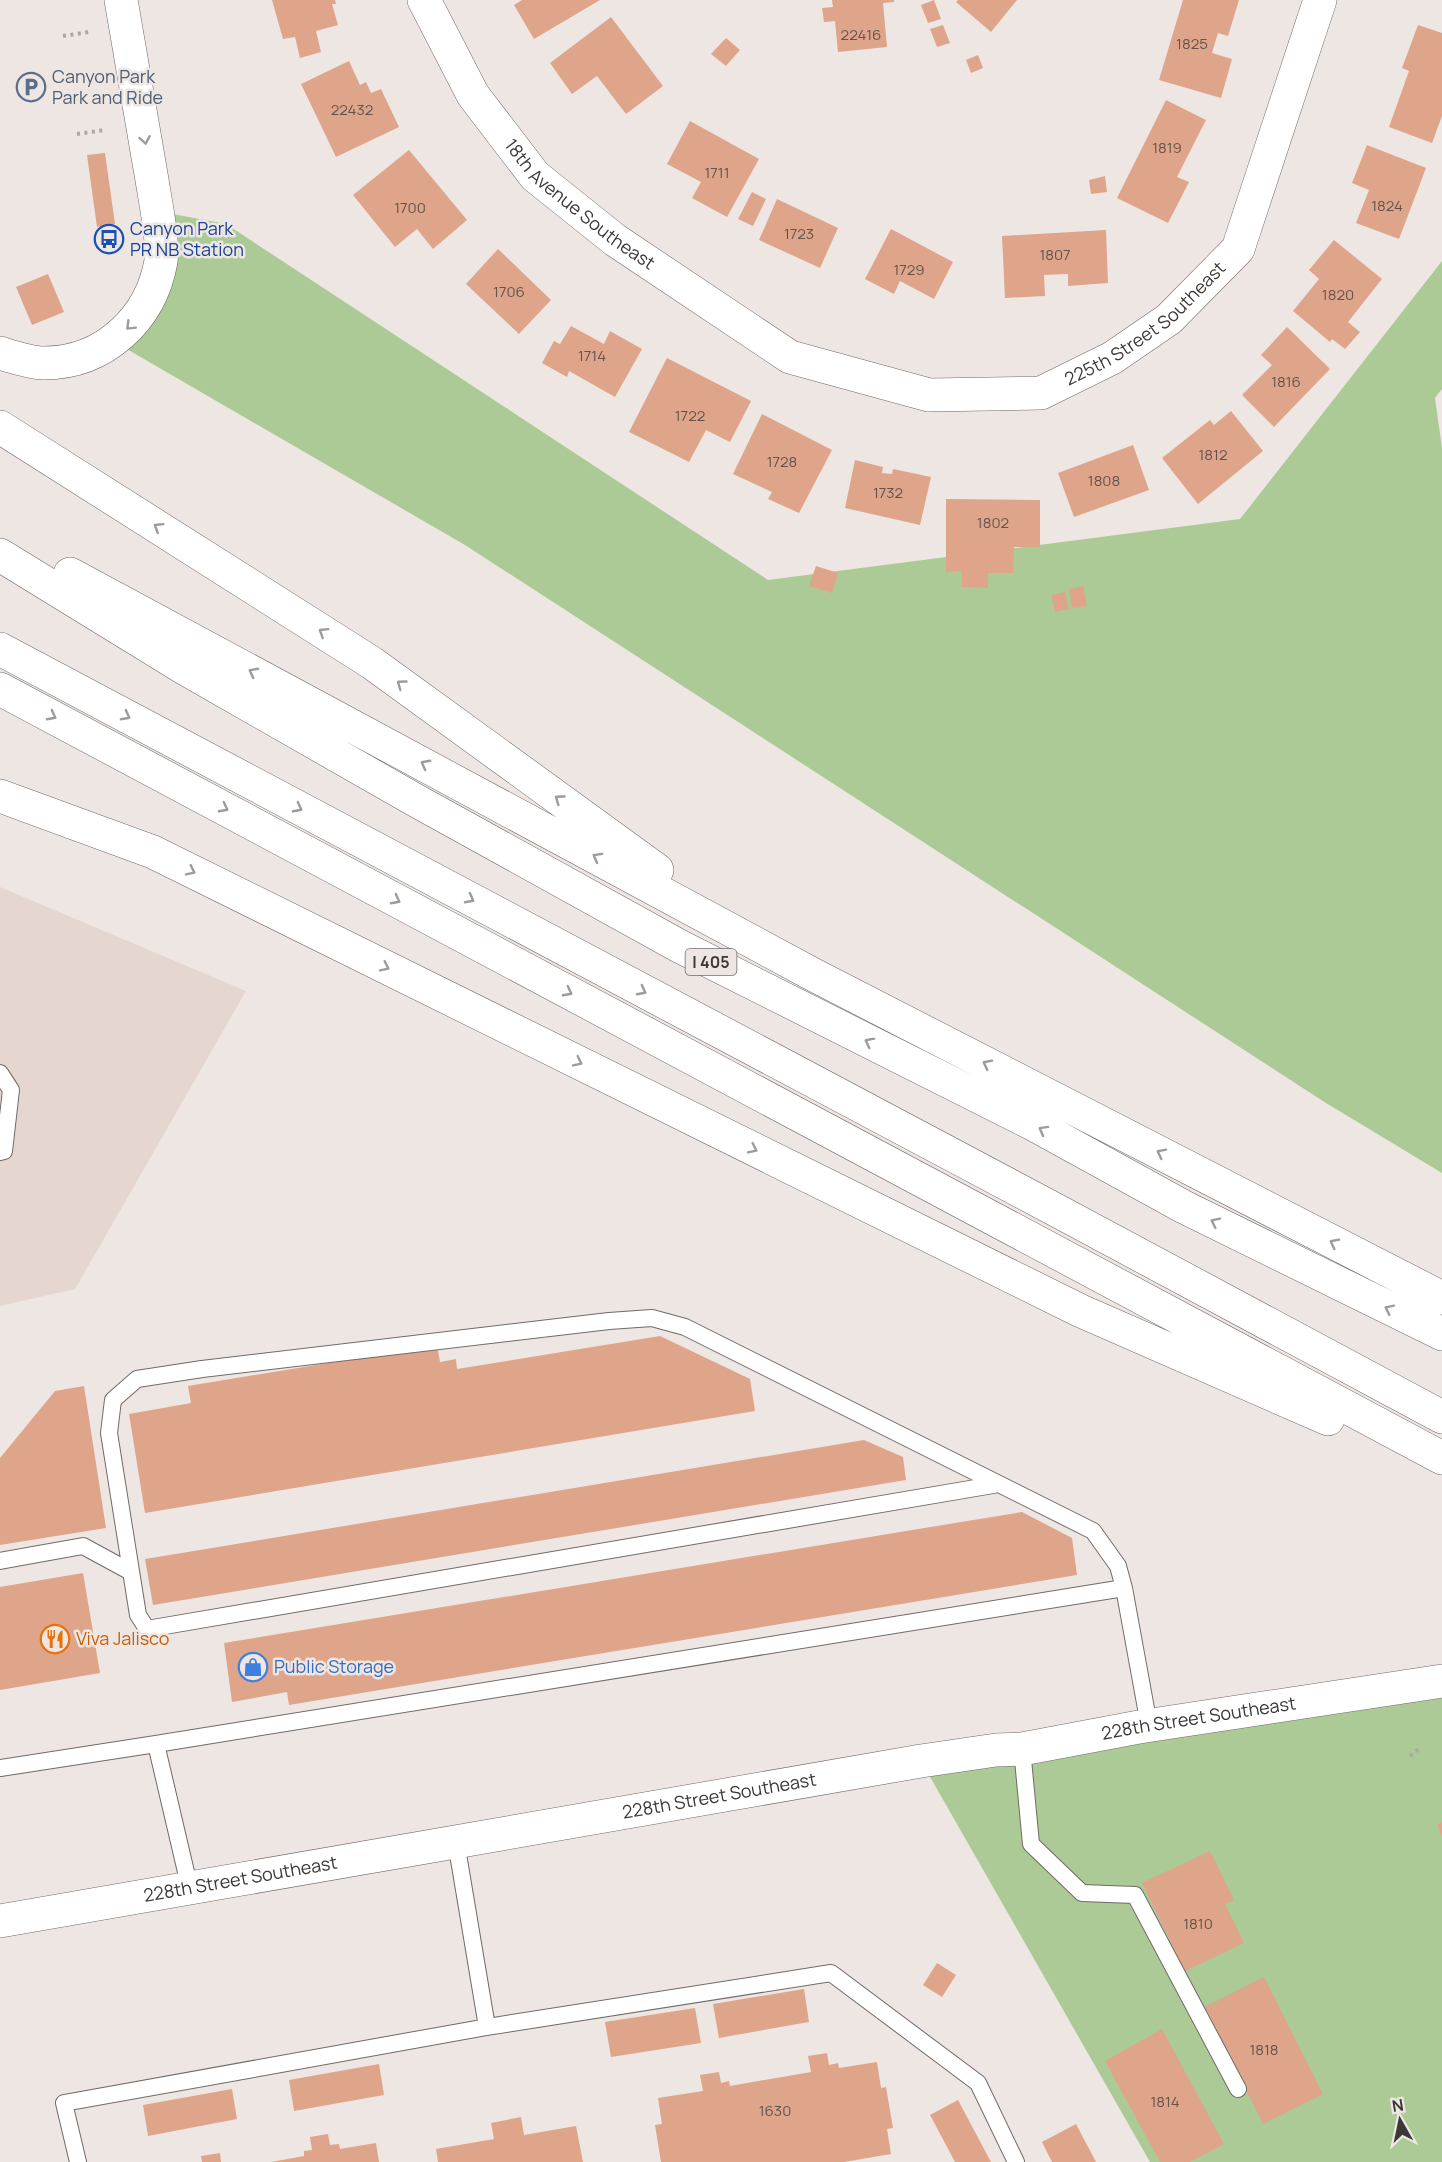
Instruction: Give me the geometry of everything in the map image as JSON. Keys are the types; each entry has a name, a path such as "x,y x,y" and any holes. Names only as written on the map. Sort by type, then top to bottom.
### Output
{"main road":[{"path":"0,353 44,364 83,357 113,341 134,323 149,300 162,260 157,211 121,0"},
{"name":"18th Avenue Southeast","path":"424,0 472,95 535,176 615,240 790,357"},
{"name":"225th Street Southeast","path":"790,357 929,395 1041,393 1112,358 1168,319 1238,249 1320,0"},
{"path":"0,427 372,663 665,876 814,975"},
{"name":"I 405","path":"0,536 814,975 1442,1298"},
{"name":"I 405","path":"0,555 184,668 681,947 1033,1124 1184,1207 1442,1334"},
{"path":"0,649 1442,1417"},
{"path":"0,689 1442,1458"},
{"path":"0,771 153,852 1081,1311 1442,1469"},
{"path":"0,795 153,852"},
{"name":"228th Street Southeast","path":"0,1921 921,1761 996,1750 1022,1749 1149,1725 1442,1681"}],"lane":[{"path":"0,1073 11,1090 4,1151 0,1152"},
{"path":"999,1484 147,1629 138,1615 109,1433 113,1400 137,1379 202,1369 609,1321 652,1318 685,1327 999,1484 1093,1531 1118,1566 1149,1725"},
{"path":"0,1561 82,1546 131,1572"},
{"path":"0,1768 1124,1588"},
{"path":"156,1744 190,1888"},
{"path":"1022,1749 1031,1844 1082,1893 1135,1895 1238,2089"},
{"path":"456,1842 487,2027"},
{"path":"78,2162 64,2103 487,2027 831,1973 978,2083 1016,2162"}],"path":[{"path":"63,36 92,32"},
{"path":"76,134 106,130"},
{"path":"1410,1756 1420,1748"}],"shaded area":[{"path":"0,887 246,991 75,1289 0,1306"}],"green space":[{"path":"157,211 226,224 768,580 1240,519 1442,261 1442,389 1435,398 1442,448 1442,1173 1326,1103 465,545 113,341 134,323"},
{"path":"1442,1681 1442,2162 1150,2162 921,1761"}],"building":[{"path":"272,0 335,0 336,4 332,4 338,25 316,31 321,52 300,58 295,37 283,39"},
{"path":"522,0 600,0 534,39 514,5"},
{"path":"832,0 894,0 894,2 883,3 887,47 838,52 835,21 824,22 822,8 833,7"},
{"path":"934,0 941,19 928,23 921,5"},
{"path":"958,0 1017,0 991,32 956,2"},
{"path":"1183,0 1239,0 1228,36 1218,33 1212,53 1232,59 1221,98 1159,80"},
{"path":"611,17 663,86 626,114 597,76 572,94 550,63"},
{"path":"943,25 950,43 937,47 930,29"},
{"path":"1418,25 1442,33 1442,116 1432,143 1389,127 1409,71 1402,68"},
{"path":"726,38 740,50 726,66 711,54"},
{"path":"978,55 983,68 971,73 966,60"},
{"path":"349,61 360,85 366,82 371,93 381,89 399,127 336,157 301,84"},
{"path":"1166,100 1206,120 1177,177 1189,182 1168,223 1117,198"},
{"path":"690,121 759,159 727,217 692,198 701,182 667,164"},
{"path":"1367,145 1426,168 1399,239 1356,223 1369,190 1352,183"},
{"path":"409,150 467,220 433,249 417,229 395,247 353,195"},
{"path":"105,153 115,224 97,227 87,155"},
{"path":"1105,176 1107,192 1091,194 1089,180"},
{"path":"752,192 766,199 753,226 738,219"},
{"path":"777,199 838,228 820,268 759,240"},
{"path":"891,229 953,262 934,299 900,281 894,294 865,279"},
{"path":"1106,230 1108,283 1068,286 1068,274 1044,275 1045,296 1005,298 1002,236"},
{"path":"1334,240 1382,279 1348,322 1360,332 1345,349 1332,339 1330,342 1293,311 1319,279 1309,270"},
{"path":"498,249 551,300 519,334 466,284"},
{"path":"48,274 64,312 32,325 16,287"},
{"path":"571,326 604,344 610,331 642,349 615,397 569,371 567,377 542,363 554,341 560,344"},
{"path":"1287,327 1330,369 1274,427 1242,395 1272,365 1261,355"},
{"path":"667,358 751,401 730,442 706,430 689,462 629,432"},
{"path":"1231,411 1263,451 1198,504 1162,458 1210,420 1214,425"},
{"path":"762,414 832,450 799,513 768,499 772,492 733,474"},
{"path":"1133,445 1149,490 1074,517 1058,473"},
{"path":"855,460 883,467 882,473 892,474 893,469 931,477 920,525 845,508"},
{"path":"946,499 1040,500 1040,547 1014,547 1013,573 988,573 988,588 962,587 962,571 946,572"},
{"path":"816,566 838,573 832,593 809,586"},
{"path":"1083,586 1087,606 1072,608 1069,589"},
{"path":"1065,592 1069,609 1055,612 1051,595"},
{"path":"660,1336 750,1379 755,1411 145,1513 129,1414 191,1403 188,1386 437,1345 440,1362 456,1359 457,1369"},
{"path":"84,1386 106,1528 0,1545 0,1458 55,1391"},
{"path":"864,1440 903,1457 906,1480 153,1605 145,1559"},
{"path":"1022,1512 1072,1538 1077,1575 289,1705 287,1692 232,1702 224,1643"},
{"path":"83,1573 100,1673 0,1690 0,1587"},
{"path":"1442,1822 1442,1836 1437,1825"},
{"path":"1210,1851 1234,1900 1225,1904 1244,1943 1179,1974 1167,1947 1172,1945 1142,1883"},
{"path":"937,1963 956,1975 942,1997 923,1985"},
{"path":"1264,1977 1323,2094 1263,2124 1205,2007"},
{"path":"804,1989 809,2022 719,2038 713,2004"},
{"path":"695,2008 701,2043 611,2057 605,2022"},
{"path":"1162,2029 1224,2144 1190,2162 1160,2162 1105,2061"},
{"path":"827,2053 829,2065 838,2063 839,2068 877,2062 881,2088 886,2087 893,2128 887,2129 891,2154 844,2162 661,2162 655,2125 662,2124 658,2098 703,2091 700,2075 719,2072 721,2083 729,2081 730,2086 811,2072 808,2056"},
{"path":"379,2064 384,2095 294,2111 289,2080"},
{"path":"232,2089 237,2119 148,2136 143,2105"},
{"path":"958,2100 991,2162 955,2162 930,2115"},
{"path":"521,2117 524,2135 576,2126 583,2162 438,2162 436,2149 494,2139 491,2123"},
{"path":"1076,2124 1096,2162 1052,2162 1042,2142"},
{"path":"328,2134 330,2145 339,2144 340,2149 376,2143 379,2162 271,2162 304,2156 304,2151 312,2150 310,2137"},
{"path":"220,2153 221,2162 202,2162 201,2156"}],"place":[{"name":"Canyon Park Park and Ride","path":"31,87"},
{"name":"Canyon Park PR NB Station","path":"109,239"},
{"name":"Viva Jalisco","path":"55,1639"},
{"name":"Public Storage","path":"253,1667"}]}
